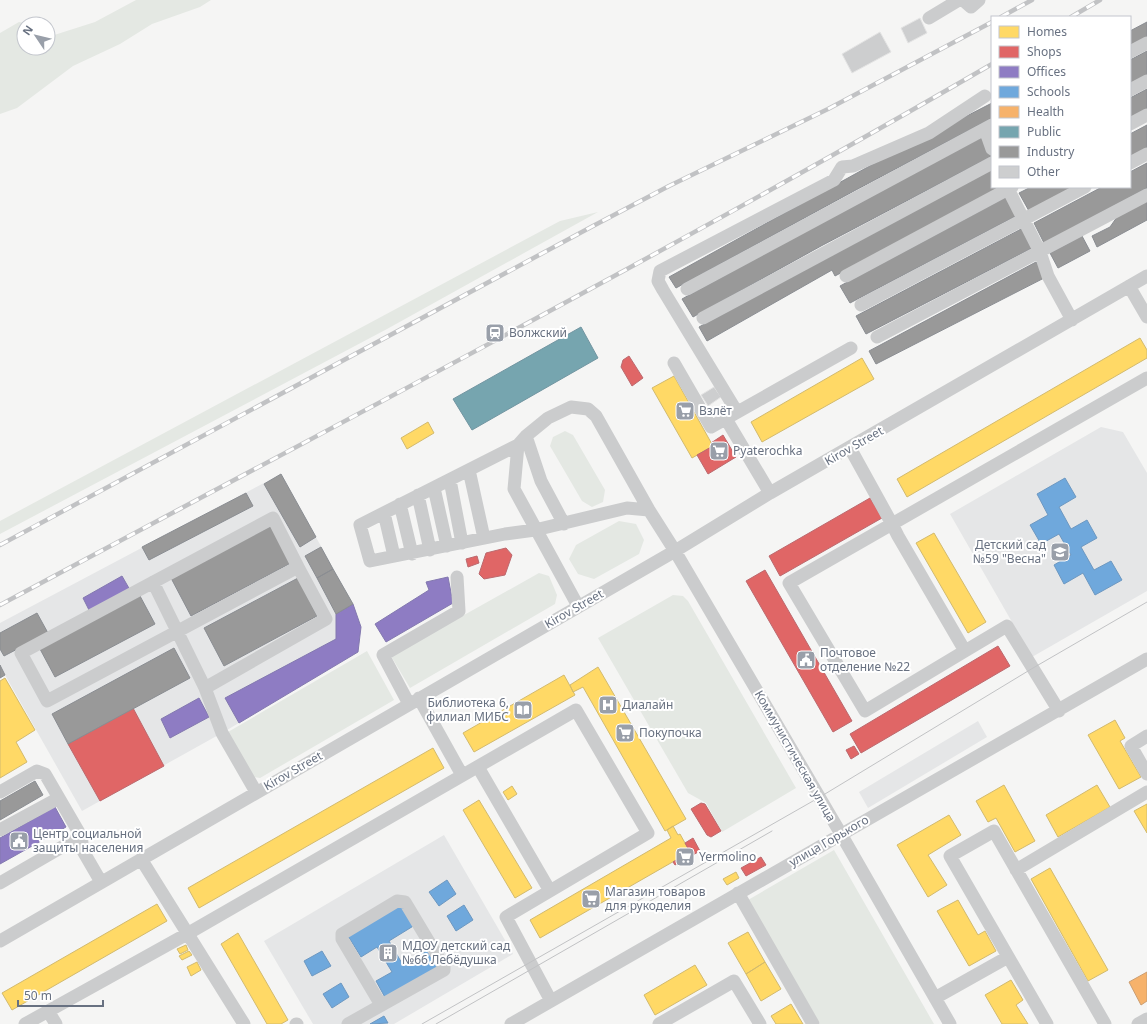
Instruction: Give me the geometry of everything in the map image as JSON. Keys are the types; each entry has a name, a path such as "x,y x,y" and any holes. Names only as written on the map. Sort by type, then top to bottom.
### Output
{"street":[{"path":"929,18 959,0"},
{"path":"963,0 971,8 979,0"},
{"path":"1131,51 1147,43"},
{"path":"1131,89 1147,81"},
{"path":"737,412 658,281 660,271 834,180 842,167 853,166 929,133 985,96"},
{"path":"1131,123 1147,115"},
{"path":"687,289 988,127 991,144"},
{"path":"1131,162 1147,154"},
{"path":"703,318 991,164"},
{"path":"846,276 1009,188 1040,252 1048,276 1072,320"},
{"path":"861,305 1082,188"},
{"path":"877,337 1147,194"},
{"name":"Kirov Street","path":"0,940 675,551 770,493 1147,276"},
{"path":"1129,286 1147,316"},
{"path":"674,363 711,427 851,348"},
{"path":"1059,711 1007,626 865,711 789,583 1147,378"},
{"name":"Коммунистическая улица","path":"394,556 370,561 360,524 450,480 522,440 554,414 571,407 588,409 596,416 648,510 675,551 841,834 950,1024"},
{"path":"726,419 770,493"},
{"path":"522,440 541,481 564,524"},
{"path":"522,440 514,490 578,606"},
{"path":"850,448 965,651"},
{"path":"469,470 484,538"},
{"path":"450,480 462,542"},
{"path":"434,488 447,546"},
{"path":"418,495 430,550"},
{"path":"400,504 412,554"},
{"path":"384,513 394,556 412,554 462,542 535,530 627,508 648,510"},
{"path":"205,688 326,619 273,518 21,653 47,701 298,567"},
{"path":"457,576 459,611 383,655 462,775"},
{"path":"153,582 205,688 222,733 256,792"},
{"name":"улица Горького","path":"511,1024 841,834 1059,711 1147,659"},
{"path":"25,1024 187,934 576,710 648,833 506,917 551,1001"},
{"path":"1147,736 1131,746 1147,774"},
{"path":"478,767 550,891"},
{"path":"0,792 37,771 45,774 81,836 83,851 101,882"},
{"path":"1016,870 1147,792"},
{"path":"0,830 59,798"},
{"path":"1047,1024 950,856 994,831 1105,1024"},
{"path":"0,883 81,836"},
{"path":"141,859 244,1024"},
{"path":"738,893 813,1024"},
{"path":"348,1024 444,970 444,967 405,902 402,900 397,901 342,934 342,939 381,1005"},
{"path":"935,998 1008,956"},
{"path":"659,1024 734,980 760,1024"},
{"path":"48,1011 56,1024"},
{"path":"1138,1024 1147,1019"}],"shaded area":[{"path":"136,0 211,0 200,7 152,24 120,44 73,66 17,108 0,114 0,33 16,24 16,56 56,56 56,34 95,22"},
{"path":"598,212 387,329 0,534 0,521 560,221"},
{"name":"Детский сад №59 \"Весна\"","path":"1101,427 1123,432 1147,473 1147,591 1032,657 950,514"},
{"path":"565,431 573,435 605,490 603,502 592,507 582,501 550,446 553,437"},
{"path":"281,474 353,604 361,627 358,652 222,733 82,811 5,675 0,678 0,623"},
{"path":"619,521 636,524 644,540 639,554 594,579 578,574 569,559 576,545"},
{"path":"539,573 549,576 557,595 555,604 410,688 391,656"},
{"path":"673,595 683,596 688,601 796,788 722,832 706,803 688,793 598,638"},
{"path":"367,651 394,700 260,778 254,777 228,732"},
{"path":"978,721 987,737 868,808 859,792"},
{"path":"444,835 513,954 394,1024 313,1024 264,941"},
{"path":"834,850 934,1024 820,1024 748,900"}],"building: Homes":[{"path":"1140,338 1147,350 1147,358 907,497 897,479"},
{"path":"862,358 874,379 762,442 751,422"},
{"path":"674,376 713,446 692,458 652,388"},
{"path":"428,422 434,433 407,449 401,438"},
{"path":"934,533 986,622 968,633 916,543"},
{"path":"598,667 686,819 665,831 583,687 573,692 570,685"},
{"path":"564,675 575,695 474,752 463,733"},
{"path":"5,678 35,730 16,742 27,762 0,778 0,681"},
{"path":"1115,720 1125,738 1120,741 1141,777 1119,789 1088,735"},
{"path":"433,748 444,768 199,908 188,888"},
{"path":"1004,785 1035,841 1015,852 996,818 988,822 976,801"},
{"path":"1097,785 1110,807 1058,837 1046,815"},
{"path":"512,786 517,794 508,800 503,792"},
{"path":"479,800 532,888 515,898 463,810"},
{"path":"1147,804 1147,833 1134,811"},
{"path":"949,815 961,835 928,855 947,885 928,897 897,845"},
{"path":"673,826 678,835 680,834 690,852 540,938 530,920 671,838 667,830"},
{"path":"1050,868 1108,970 1088,981 1031,879"},
{"path":"736,872 739,878 727,885 723,879"},
{"path":"958,900 978,935 985,931 996,951 969,966 937,911"},
{"path":"157,904 167,921 12,1010 2,993"},
{"path":"748,932 765,962 746,974 728,943"},
{"path":"238,933 288,1020 281,1024 267,1024 221,944"},
{"path":"186,945 188,950 180,954 177,949"},
{"path":"189,951 192,955 182,960 179,956"},
{"path":"197,962 201,970 191,976 187,967"},
{"path":"765,962 781,989 761,1001 746,974"},
{"path":"695,965 707,985 655,1015 644,995"},
{"path":"1011,980 1023,1000 1016,1005 1028,1024 1002,1024 985,995"},
{"path":"791,1004 803,1024 776,1024 771,1016"}],"building: Shops":[{"path":"629,356 643,378 632,386 621,367 623,360"},
{"name":"Pyaterochka","path":"723,435 736,457 708,474 697,455 713,446 711,443"},
{"path":"870,498 882,518 780,576 769,556"},
{"path":"506,548 512,555 505,575 484,579 479,574 486,553"},
{"path":"477,556 479,563 468,567 466,559"},
{"path":"765,570 852,721 833,732 746,581"},
{"path":"998,646 1010,666 861,753 850,734"},
{"path":"133,708 164,766 100,801 68,744"},
{"path":"854,746 859,754 851,759 846,750"},
{"path":"701,803 705,804 721,831 711,837 707,835 691,809"},
{"name":"Yermolino","path":"693,838 700,851 675,865 673,862 690,852 685,843"},
{"path":"761,857 766,865 746,876 741,868"}],"building: Offices":[{"path":"122,576 130,590 90,612 83,598"},
{"path":"448,577 453,603 386,642 375,624 429,590 426,582"},
{"path":"353,604 361,627 358,652 239,723 225,698 336,639 336,614"},
{"path":"199,698 209,717 170,738 161,719"},
{"path":"55,807 66,827 0,864 0,838"}],"building: Schools":[{"path":"1065,478 1076,497 1059,507 1071,529 1087,520 1097,538 1081,547 1094,570 1111,561 1122,580 1095,595 1083,573 1064,584 1054,565 1071,555 1059,534 1041,544 1030,525 1048,515 1037,494"},
{"path":"447,880 456,894 439,906 429,892"},
{"name":"МДОУ детский сад №66 Лебёдушка","path":"402,904 415,925 389,941 403,965 430,949 441,968 387,1001 376,981 392,972 377,947 361,957 348,936"},
{"path":"464,905 473,920 456,931 447,916"},
{"path":"322,951 331,966 312,976 304,961"},
{"path":"341,983 349,997 332,1008 323,994"},
{"path":"384,1016 388,1023 370,1024"}],"building: Health":[{"path":"1147,972 1147,1001 1141,1005 1129,982"}],"building: Public":[{"name":"Волжский","path":"581,327 598,358 472,430 453,399"}],"building: Industry":[{"path":"1147,22 1147,37 1131,45 1131,30"},
{"path":"1147,51 1147,76 1131,84 1131,59"},
{"path":"1147,89 1147,110 1131,118 1131,97"},
{"path":"991,104 991,119 676,288 669,277 875,163"},
{"path":"1147,125 1147,148 1131,156 1131,133"},
{"path":"982,137 991,154 991,157 821,246 693,317 682,299 836,214"},
{"path":"1147,163 1147,188 1044,243 1034,223 1100,188 1131,188 1131,171"},
{"path":"991,170 991,188 999,188 835,276 832,270 707,341 699,327"},
{"path":"1029,188 1072,188 1029,211 1019,193"},
{"path":"1006,197 1016,216 850,303 840,286"},
{"path":"1147,201 1147,220 1097,247 1092,236 1110,227 1117,217"},
{"path":"1023,228 1034,247 866,334 856,316"},
{"path":"1082,236 1090,251 1058,268 1050,253"},
{"path":"1036,262 1048,276 876,364 869,351"},
{"path":"281,474 316,537 300,547 264,484"},
{"path":"246,493 253,506 149,560 142,547"},
{"path":"271,526 291,563 191,616 171,578"},
{"path":"321,547 333,569 317,578 305,556"},
{"path":"333,569 353,604 336,614 317,578"},
{"path":"298,578 317,616 224,666 204,628"},
{"path":"140,596 155,624 55,677 40,649"},
{"path":"37,613 48,633 4,656 0,649 0,633"},
{"path":"174,648 190,678 68,744 52,714"},
{"path":"0,665 5,675 0,678"},
{"path":"35,781 43,795 0,820 0,801"}],"building: Other":[{"path":"920,18 927,33 908,43 901,28"},
{"path":"880,32 891,52 852,73 842,54"},
{"path":"714,387 721,397 708,406 701,395"}],"tram line":[{"path":"422,1024 820,797 1033,668 1147,602"},
{"path":"436,1024 772,831"}],"railway":[{"path":"1003,16 1032,0"},
{"path":"1073,16 1100,0"},
{"path":"0,545 593,226 669,186 828,109 991,23"},
{"path":"0,605 499,339 747,203 991,65"}],"place":[{"name":"Волжский","path":"495,333"},
{"name":"Взлёт","path":"685,411"},
{"name":"Pyaterochka","path":"719,451"},
{"name":"Детский сад №59 \"Весна\"","path":"1060,552"},
{"name":"Почтовое отделение №22","path":"806,660"},
{"name":"Диалайн","path":"608,705"},
{"name":"Библиотека 6, филиал МИБС","path":"523,710"},
{"name":"Покупочка","path":"625,733"},
{"name":"Центр социальной защиты населения","path":"19,841"},
{"name":"Yermolino","path":"685,857"},
{"name":"Магазин товаров для рукоделия","path":"591,899"},
{"name":"МДОУ детский сад №66 Лебёдушка","path":"388,953"}]}
